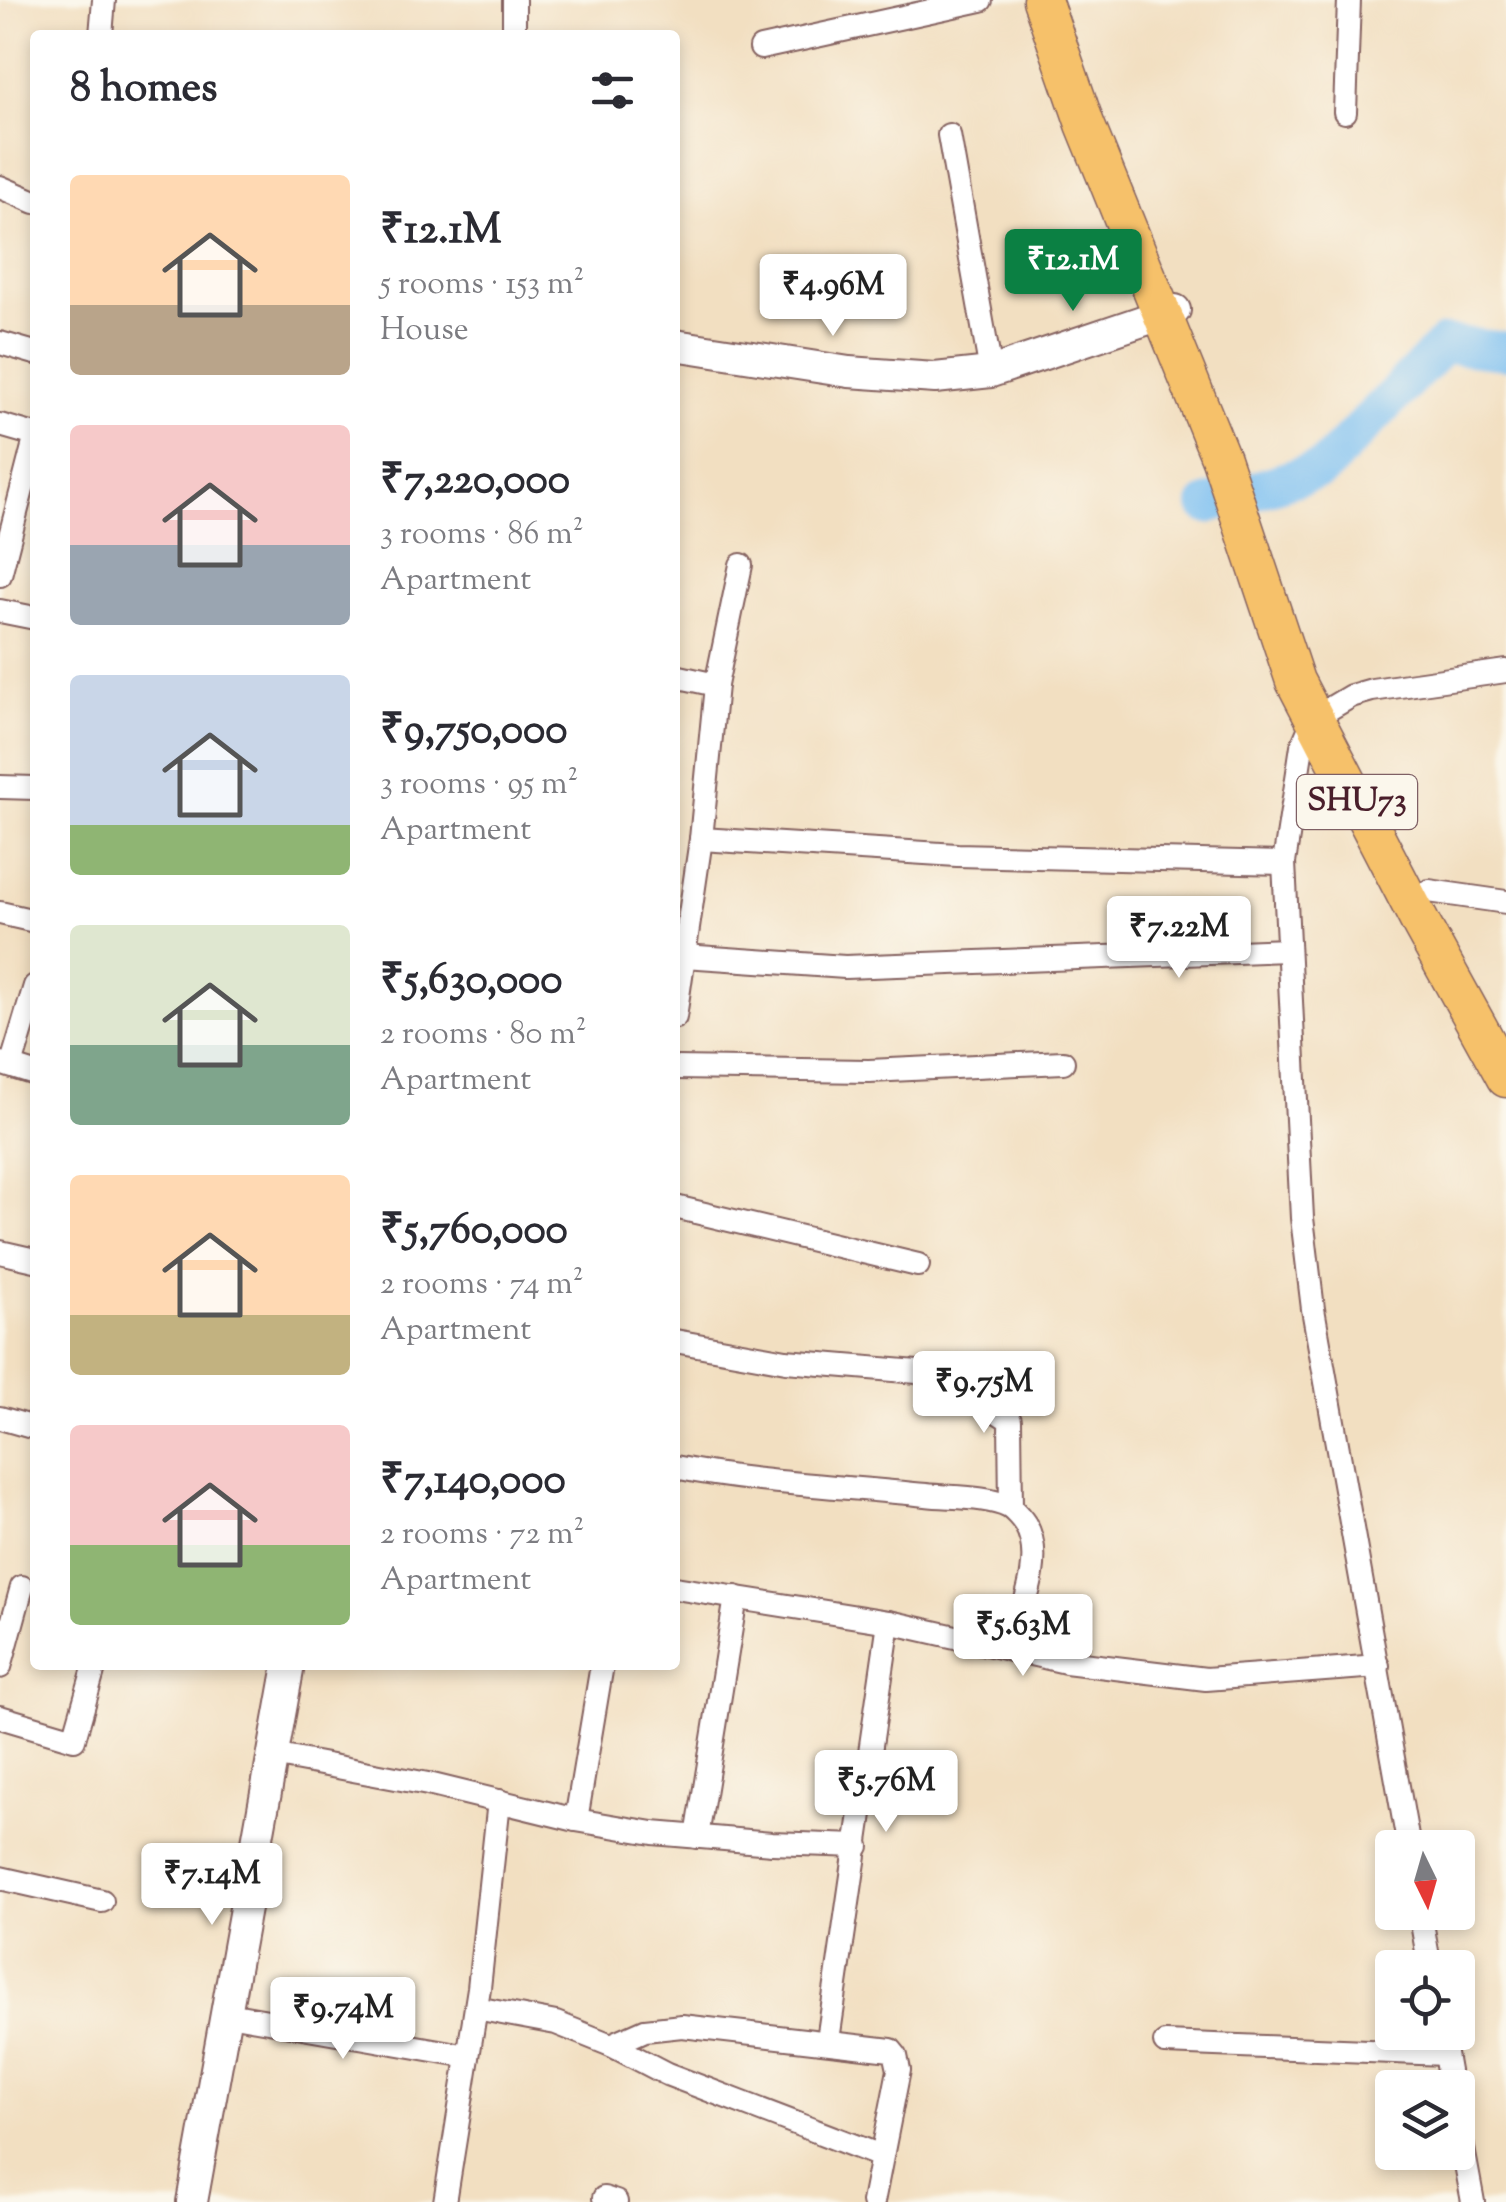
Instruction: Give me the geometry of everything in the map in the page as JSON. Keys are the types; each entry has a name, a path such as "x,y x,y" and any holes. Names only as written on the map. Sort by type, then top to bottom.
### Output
{"main road":[{"name":"SHU73","path":"1042,0 1085,124 1169,313 1249,510 1295,681 1322,712 1429,890 1506,1040"},
{"name":"SHU73","path":"1062,0 1169,313"},
{"name":"SHU73","path":"1322,712 1506,1078"}],"street":[{"path":"101,30 104,0"},
{"path":"514,0 514,30"},
{"path":"761,48 981,0"},
{"path":"1345,112 1349,0"},
{"path":"949,135 992,372"},
{"path":"0,188 30,200"},
{"path":"680,346 892,376 935,378 992,372 1169,313"},
{"path":"0,344 30,352"},
{"path":"0,426 30,435"},
{"path":"0,576 30,457"},
{"path":"680,983 701,839 716,685 741,565"},
{"path":"0,611 30,617"},
{"path":"1406,1830 1306,1254 1284,863 1302,746 1322,712 1372,690 1506,672"},
{"path":"680,677 716,685"},
{"path":"0,786 30,788"},
{"path":"701,839 957,855 1284,863"},
{"path":"1429,890 1506,902"},
{"path":"0,914 30,920"},
{"path":"684,956 845,967 1288,950"},
{"path":"30,1000 6,1065 30,1072"},
{"path":"680,1068 869,1071 1063,1062"},
{"path":"680,1207 918,1265"},
{"path":"0,1252 30,1259"},
{"path":"680,1342 786,1362 964,1376"},
{"path":"939,1374 1010,1420 1011,1508"},
{"path":"0,1418 30,1427"},
{"path":"680,1468 720,1476 950,1498 1011,1508 1026,1524 1033,1546 1033,1565 1010,1650"},
{"path":"0,1667 19,1586"},
{"path":"680,1589 889,1622 1066,1662 1206,1679 1378,1666"},
{"path":"697,1837 736,1597"},
{"path":"828,2040 889,1622"},
{"path":"0,1717 74,1739 94,1670"},
{"path":"192,2202 288,1670"},
{"path":"576,1820 601,1670"},
{"path":"273,1754 446,1787 576,1820 697,1837 858,1846"},
{"path":"445,2202 476,2008 498,1801"},
{"path":"0,1878 102,1901"},
{"path":"476,2008 556,2023 611,2044 667,2074 880,2156"},
{"path":"228,2014 468,2056"},
{"path":"611,2044 645,2030 682,2026 890,2050 896,2056 899,2070 873,2202"},
{"path":"1166,2043 1375,2043"},
{"path":"1467,2170 1473,2202"}],"waterway":[{"path":"1207,505 1322,469 1444,344 1506,351"}]}
